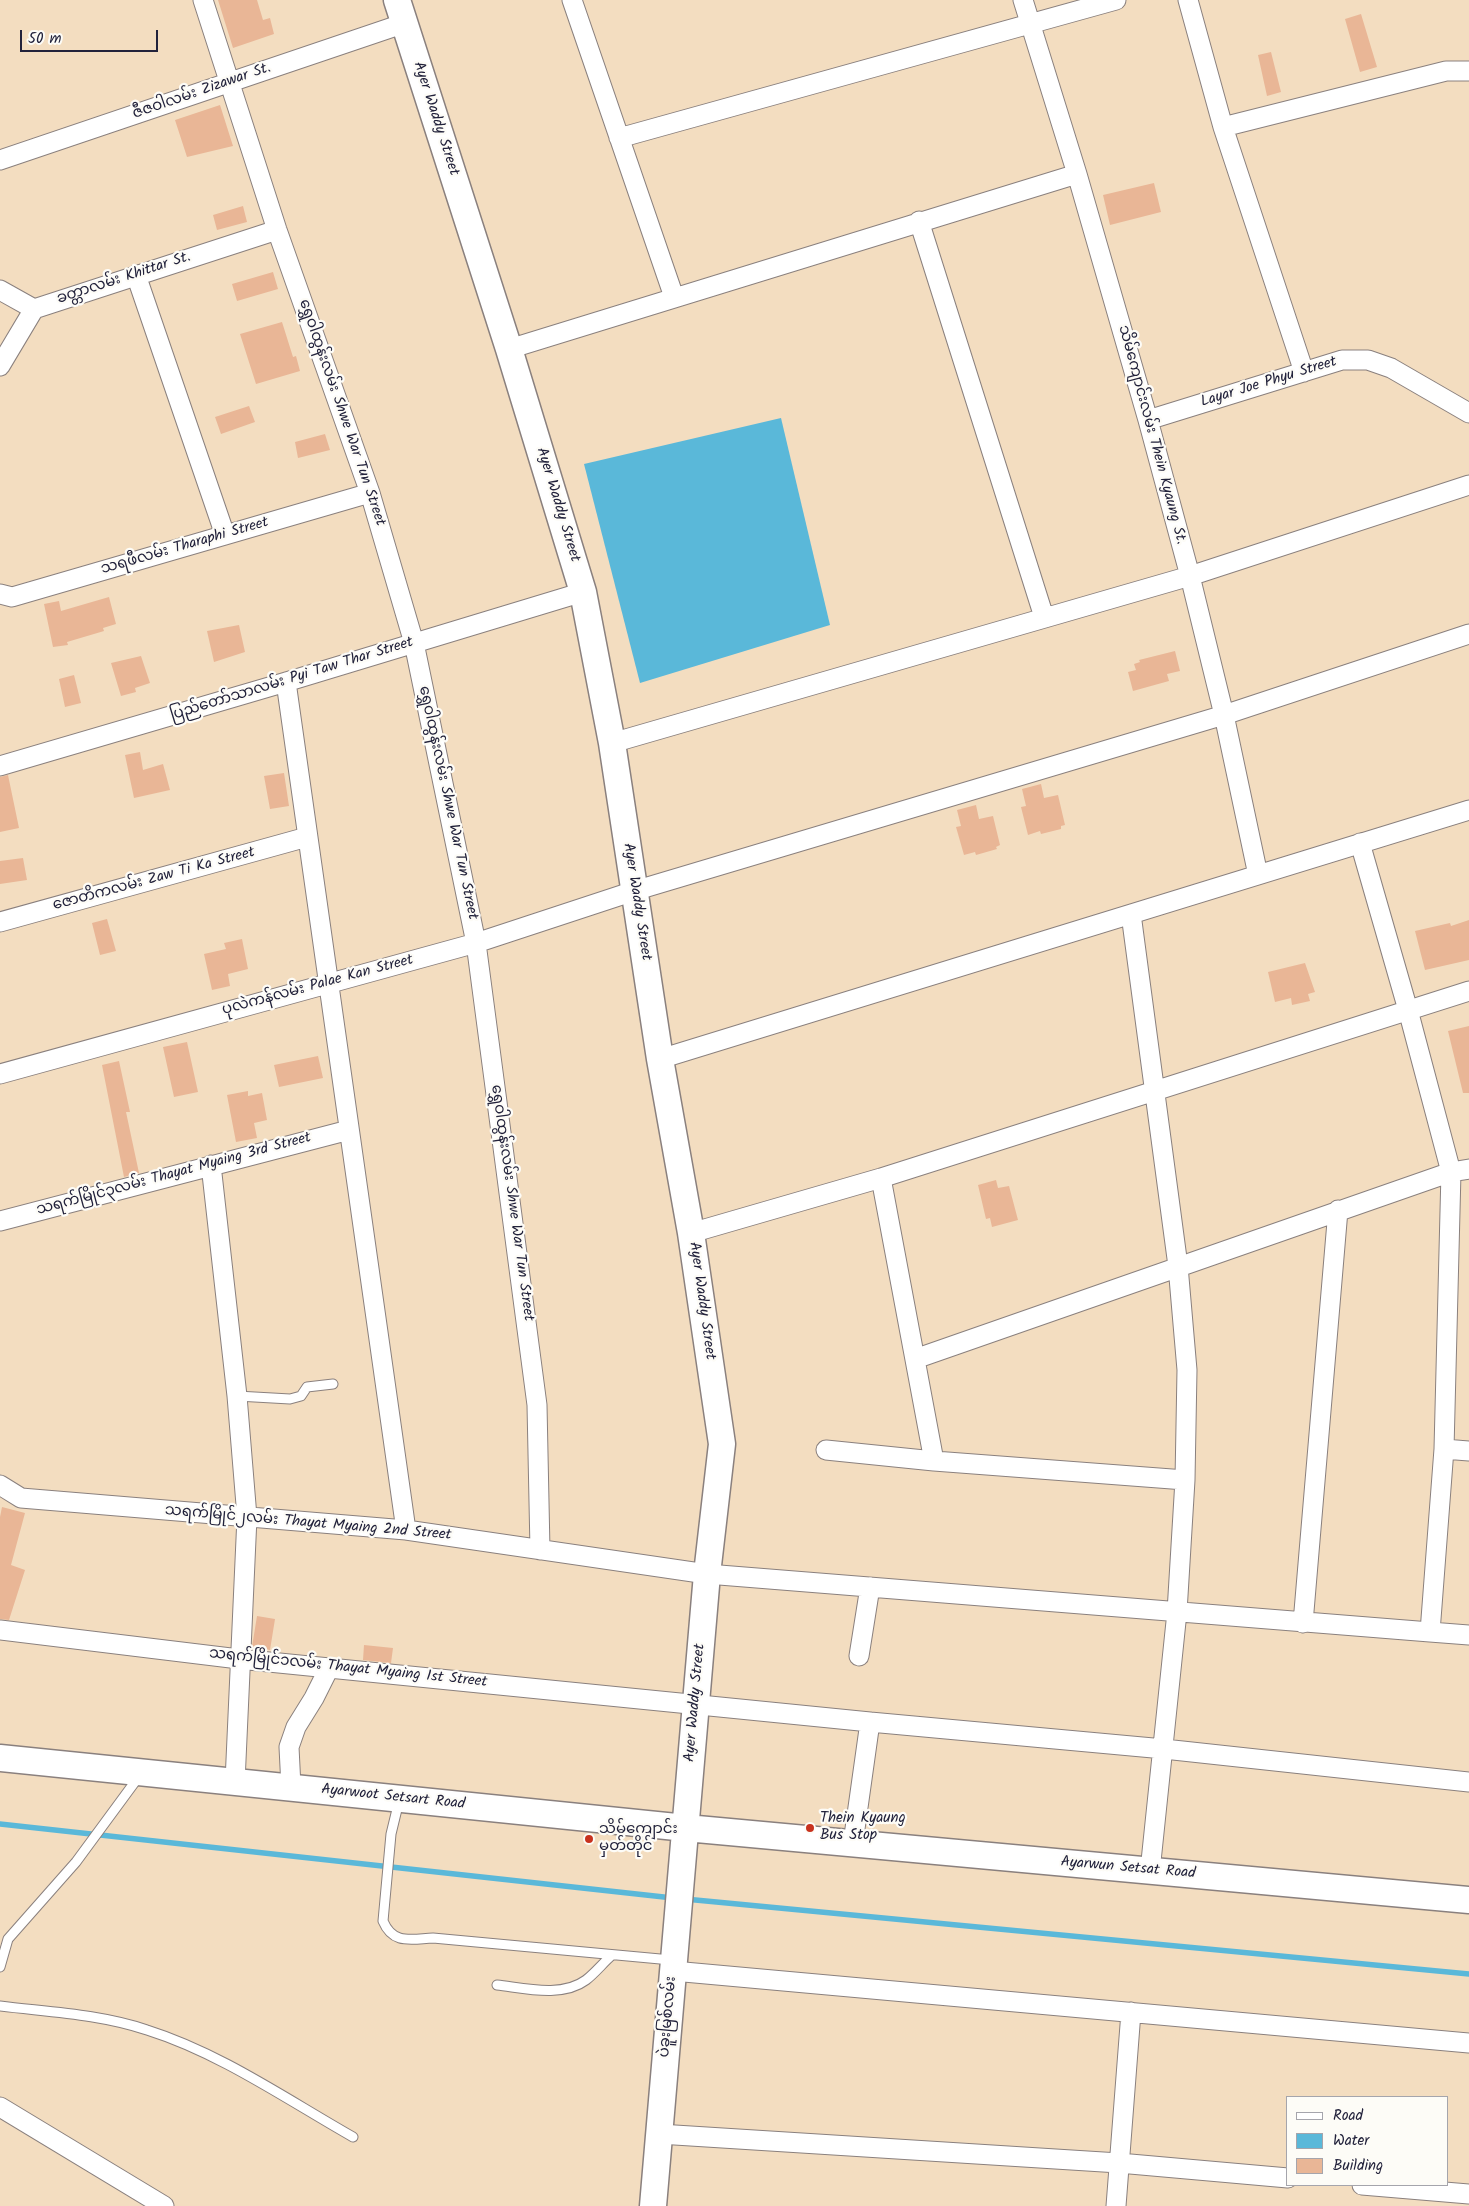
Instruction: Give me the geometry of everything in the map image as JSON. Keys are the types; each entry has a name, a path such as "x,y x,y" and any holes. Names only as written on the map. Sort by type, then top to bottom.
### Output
{"street":[{"name":"ရွှေဝါထွန်းလမ်း Shwe War Tun Street","path":"203,0 277,230 370,493 414,643 476,942 537,1405 540,1550"},
{"path":"572,0 674,297"},
{"name":"သိမ်ကျောင်းလမ်း Thein Kyaung St.","path":"1023,0 1078,174 1190,576 1224,715 1258,875"},
{"path":"619,138 1116,0"},
{"path":"1188,0 1224,127 1304,372"},
{"name":"ဇီဇဝါလမ်း Zizawar St.","path":"0,160 230,83 401,12"},
{"name":"Ayer Waddy Street","path":"401,12 509,349 584,592 612,743 660,1059 691,1233 722,1444 707,1574 686,1828"},
{"path":"1224,127 1446,71 1469,71"},
{"path":"509,349 919,221 1078,174"},
{"path":"919,221 1044,617"},
{"name":"ခတ္တာလမ်း Khittar St.","path":"34,309 277,230"},
{"path":"136,275 225,535"},
{"path":"0,290 34,309 0,366"},
{"name":"Layar Joe Phyu Street","path":"1148,420 1342,360 1368,360 1391,368 1469,413"},
{"path":"612,743 1190,576 1469,486"},
{"name":"သရဖီလမ်း Tharaphi Street","path":"0,594 12,597 370,493"},
{"name":"ပြည်တော်သာလမ်း Pyi Taw Thar Street","path":"0,766 584,592"},
{"name":"ပုလဲကန်လမ်း Palae Kan Street","path":"0,1074 476,942 634,891 1224,715 1469,634"},
{"path":"286,682 406,1530"},
{"path":"660,1059 1469,810"},
{"name":"ဇောတိကလမ်း Zaw Ti Ka Street","path":"0,922 308,837"},
{"path":"1360,843 1408,1010 1460,1171 1444,1449 1430,1632"},
{"path":"1131,914 1178,1266 1186,1370 1185,1480 1177,1612 1150,1871"},
{"path":"691,1233 880,1178 1469,991"},
{"name":"သရက်မြိုင်၃လမ်း Thayat Myaing 3rd Street","path":"0,1221 349,1130"},
{"path":"211,1165 237,1396 247,1517 239,1659 235,1782"},
{"path":"915,1359 1338,1210 1460,1171"},
{"path":"880,1178 934,1461"},
{"path":"1303,1623 1338,1210"},
{"path":"1444,1449 1469,1451"},
{"path":"826,1450 934,1461 1185,1480"},
{"name":"သရက်မြိုင်၂လမ်း Thayat Myaing 2nd Street","path":"0,1486 21,1498 406,1530 707,1574 1469,1635"},
{"path":"859,1656 870,1587"},
{"name":"သရက်မြိုင်၁လမ်း Thayat Myaing 1st Street","path":"0,1630 239,1659 870,1722 1164,1749 1469,1782"},
{"path":"290,1787 289,1747 296,1727 314,1698 329,1668"},
{"path":"853,1843 870,1722"},
{"name":"Ayarwoot Setsart Road","path":"0,1758 787,1837"},
{"name":"ပဲခူးမြစ်လမ်း","path":"653,2206 686,1828"},
{"name":"Ayarwun Setsat Road","path":"787,1837 1469,1900"},
{"path":"674,1966 1131,2012 1469,2043"},
{"path":"1116,2206 1131,2012"},
{"path":"0,2107 164,2206"},
{"path":"659,2134 1119,2163 1286,2178"},
{"path":"1374,2186 1469,2194"}],"lane":[{"path":"237,1396 290,1399 301,1396 307,1387 333,1384"},
{"path":"0,1967 8,1939 88,1845 143,1772"},
{"path":"400,1798 391,1834 383,1921 387,1932 398,1939 433,1938 612,1955 674,1966"},
{"path":"497,1984 544,1990 578,1984 586,1980 612,1955"},
{"path":"0,2006 91,2018 146,2029 206,2053 353,2137"}],"water":[{"path":"781,418 830,625 640,683 584,464"}],"building":[{"path":"218,0 257,0 263,20 270,18 274,34 233,48"},
{"path":"1361,14 1377,67 1360,72 1345,19"},
{"path":"1271,52 1281,92 1267,96 1258,55"},
{"path":"220,105 233,146 187,157 175,120"},
{"path":"1154,183 1161,212 1110,225 1103,195"},
{"path":"243,206 247,222 217,230 213,215"},
{"path":"273,272 278,289 237,301 232,284"},
{"path":"282,322 293,357 296,356 300,371 256,384 240,334"},
{"path":"249,406 255,422 221,434 215,417"},
{"path":"325,434 330,450 298,458 295,442"},
{"path":"109,597 116,624 103,628 104,631 67,642 68,645 53,647 44,604 59,601 61,611"},
{"path":"239,625 245,652 214,662 207,631"},
{"path":"1175,651 1180,671 1167,674 1169,681 1133,691 1128,672 1136,670 1134,664 1140,662 1139,660"},
{"path":"141,656 150,683 135,688 136,692 121,696 111,663"},
{"path":"74,675 81,703 65,707 59,679"},
{"path":"140,752 143,770 163,764 170,790 134,798 125,755"},
{"path":"284,773 289,806 270,809 264,776"},
{"path":"8,775 19,828 0,832 0,777"},
{"path":"1041,784 1044,798 1058,795 1065,825 1061,826 1061,829 1041,834 1040,831 1028,835 1021,807 1026,806 1022,789"},
{"path":"976,805 979,819 993,816 1000,845 996,847 997,849 976,855 975,852 964,855 956,827 961,826 957,810"},
{"path":"23,858 27,880 0,884 0,861"},
{"path":"107,919 116,951 100,955 92,923"},
{"path":"1469,920 1469,960 1425,970 1415,931 1450,923 1451,926"},
{"path":"242,939 248,969 228,974 230,986 212,990 204,954 226,949 224,943"},
{"path":"1305,963 1315,992 1308,994 1310,1001 1292,1005 1291,998 1275,1002 1268,972"},
{"path":"1469,1026 1469,1093 1463,1093 1448,1031"},
{"path":"187,1042 198,1092 174,1097 163,1047"},
{"path":"318,1056 323,1078 279,1087 274,1065"},
{"path":"119,1061 130,1112 126,1112 139,1173 124,1177 102,1065"},
{"path":"248,1091 248,1096 262,1093 267,1120 254,1123 257,1138 236,1142 227,1095"},
{"path":"996,1180 998,1188 1009,1186 1018,1220 992,1227 990,1218 986,1219 978,1185"},
{"path":"2,1507 25,1513 11,1565 25,1570 9,1620 0,1619 0,1517"},
{"path":"257,1616 275,1619 270,1650 252,1647"},
{"path":"364,1645 393,1648 391,1663 363,1660"}],"waterway":[{"path":"0,1824 673,1898"},
{"path":"685,1899 1469,1974"}],"place":[{"name":"Thein Kyaung Bus Stop","path":"810,1828"},
{"name":"သိမ်ကျောင်း မှတ်တိုင်","path":"589,1839"}]}
